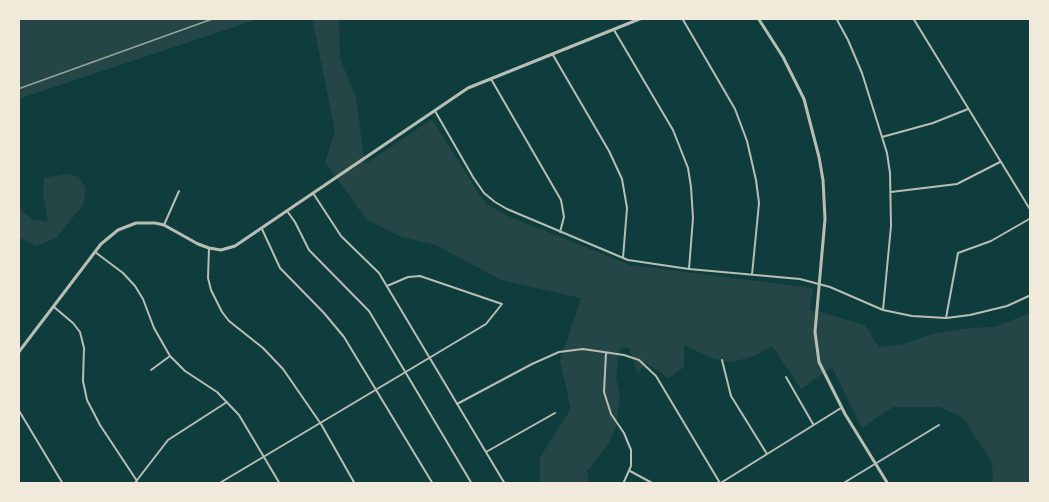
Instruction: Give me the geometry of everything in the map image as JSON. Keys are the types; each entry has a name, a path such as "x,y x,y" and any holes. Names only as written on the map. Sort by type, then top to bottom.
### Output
{"street":[{"path":"18,353 106,238 123,227 142,223 164,225 209,248 221,249 235,246 468,87 642,18"},
{"path":"682,18 735,109 747,141 759,203 752,275"},
{"path":"758,18 804,99 823,180 824,229 815,332 819,362 841,407 888,484"},
{"path":"836,18 862,73 887,153 891,192 891,225 883,310"},
{"path":"914,18 1031,211"},
{"path":"614,30 673,130 688,168 693,218 689,269"},
{"path":"553,54 609,151 622,180 627,208 623,258"},
{"path":"491,79 561,200 564,217 560,232"},
{"path":"882,137 933,123 968,108"},
{"path":"435,111 473,177 489,198 507,209 638,263 800,279 819,284 883,310 912,316 946,318 988,311 1007,306 1031,295"},
{"path":"891,192 957,184 1000,162"},
{"path":"164,225 179,191"},
{"path":"313,193 341,236 379,273 505,484"},
{"path":"287,211 309,250 369,311 472,484"},
{"path":"946,318 958,253 992,241 1031,218"},
{"path":"262,229 280,268 339,330 433,484"},
{"path":"209,248 208,278 222,312 233,325 273,357 288,375 321,424 356,484"},
{"path":"95,252 123,273 135,286 170,356 186,371 228,402 242,420 280,484"},
{"path":"218,484 486,324 502,304 420,276 408,277 387,286"},
{"path":"54,307 73,322 80,332 84,348 83,381 87,400 135,483 168,440 228,402"},
{"path":"457,404 532,364 560,352 583,349 639,360 656,376 719,484 841,407"},
{"path":"606,352 604,393 611,414 624,433 631,450 629,471 623,484"},
{"path":"151,370 170,356"},
{"path":"722,360 731,396 766,454"},
{"path":"786,377 813,424"},
{"path":"18,409 63,484"},
{"path":"486,452 555,413"},
{"path":"842,484 939,424"},
{"path":"629,471 654,484"}],"shaded area":[{"path":"18,18 261,18 18,99"},
{"path":"312,18 339,18 340,58 356,98 365,164 432,119 479,194 487,204 508,216 630,265 813,288 810,309 865,325 879,347 904,344 932,334 994,327 1031,313 1031,484 993,484 992,462 963,418 940,407 893,407 862,428 832,367 801,389 772,346 755,356 732,362 713,359 684,345 684,367 669,378 646,363 638,373 629,348 620,347 616,377 620,396 616,427 608,445 587,471 589,484 540,484 540,457 571,409 560,361 581,298 501,280 436,245 401,237 366,219 325,162 335,131"},
{"path":"64,174 78,176 86,188 83,205 57,237 37,246 18,237 18,207 33,220 48,222 43,194 44,178"}],"railway":[{"path":"18,89 215,18"}]}
